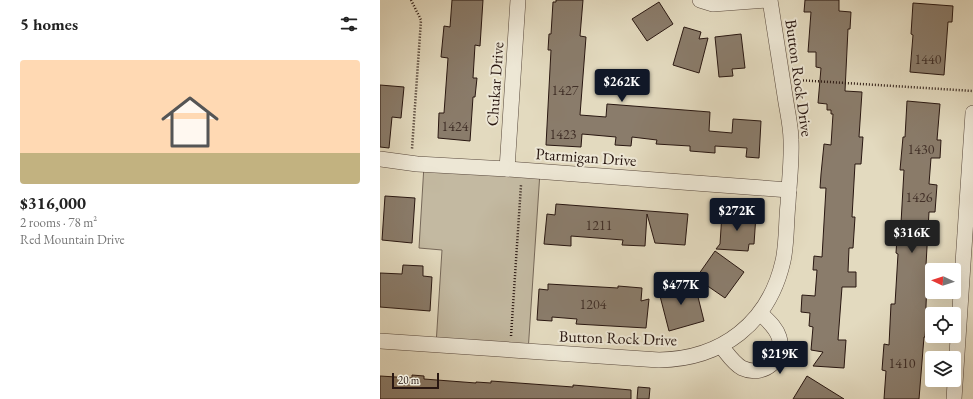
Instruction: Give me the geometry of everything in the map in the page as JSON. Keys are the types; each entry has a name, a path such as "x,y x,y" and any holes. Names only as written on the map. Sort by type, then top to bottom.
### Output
{"street":[{"name":"Chukar Drive","path":"507,169 518,0"},
{"path":"700,0 713,4 769,0"},
{"name":"Button Rock Drive","path":"380,341 673,360 721,346 741,334 760,313 774,288 780,272 783,260 789,190 792,140 769,0"},
{"path":"954,399 968,268 973,113"},
{"name":"Ptarmigan Drive","path":"380,159 411,164 522,170 789,190"},
{"path":"721,346 732,360 742,367 756,371 769,367 778,355 780,345 779,337 773,327 760,313"}],"path":[{"path":"411,0 421,20 411,164"},
{"path":"782,79 973,91"},
{"path":"510,350 522,170"}],"shaded area":[{"path":"424,165 540,172 528,352 436,345 442,250 419,248"}],"building":[{"path":"452,0 483,0 480,46 475,45 473,78 477,78 475,97 473,97 470,141 438,138 439,113 444,113 448,58 441,57 444,26 450,27"},
{"path":"556,0 583,0 580,36 586,37 580,115 606,117 607,104 710,112 709,131 732,133 733,119 761,121 759,158 746,157 747,148 715,146 715,153 690,151 690,146 656,144 657,140 632,137 631,146 615,145 616,137 582,134 581,147 546,145 551,50 548,50 549,34 551,34 553,2 556,2"},
{"path":"805,0 839,0 839,11 851,12 850,29 848,29 845,91 862,92 859,137 863,137 861,164 855,164 852,217 855,217 853,248 849,248 848,272 856,272 856,287 842,287 838,340 846,340 844,368 813,366 823,352 811,350 813,327 809,326 810,313 801,312 802,295 815,296 817,270 813,270 814,256 822,257 826,188 820,188 821,174 824,144 831,145 833,114 831,114 831,110 827,110 827,104 818,103 821,68 816,67 816,52 808,52 811,12 804,12"},
{"path":"659,2 673,24 647,41 632,19"},
{"path":"913,3 953,6 952,22 948,22 944,75 910,72 913,35 911,34"},
{"path":"684,27 701,32 699,39 708,38 699,73 673,65"},
{"path":"741,34 745,68 732,69 733,76 719,77 715,37"},
{"path":"380,85 404,87 401,118 392,117 389,148 380,147"},
{"path":"907,101 940,104 937,140 941,140 940,158 931,158 929,184 937,185 935,212 929,212 925,263 925,299 926,299 925,337 919,399 884,399 886,371 882,370 884,344 889,345 891,304 895,304 898,222 901,223 904,170 900,170 903,137 905,137"},
{"path":"385,196 415,198 412,243 382,240"},
{"path":"556,204 688,214 685,245 655,243 647,214 645,246 622,245 623,240 571,236 571,246 544,244 547,214 555,215"},
{"path":"722,213 756,215 754,244 749,244 748,251 716,249 720,244"},
{"path":"715,251 744,272 725,298 696,278"},
{"path":"403,265 423,266 423,276 432,277 430,311 380,307 380,273 402,274"},
{"path":"683,279 681,299 694,281 704,321 669,331 660,296 670,293 667,283"},
{"path":"548,284 642,288 641,301 649,299 646,328 576,324 577,319 552,317 552,321 537,320 539,289 548,290"},
{"path":"412,375 424,376 424,379 476,383 491,383 491,381 573,387 573,385 631,390 631,399 380,399 380,376 412,378"},
{"path":"807,376 844,399 793,399"},
{"path":"638,387 650,388 649,399 637,399"}]}
